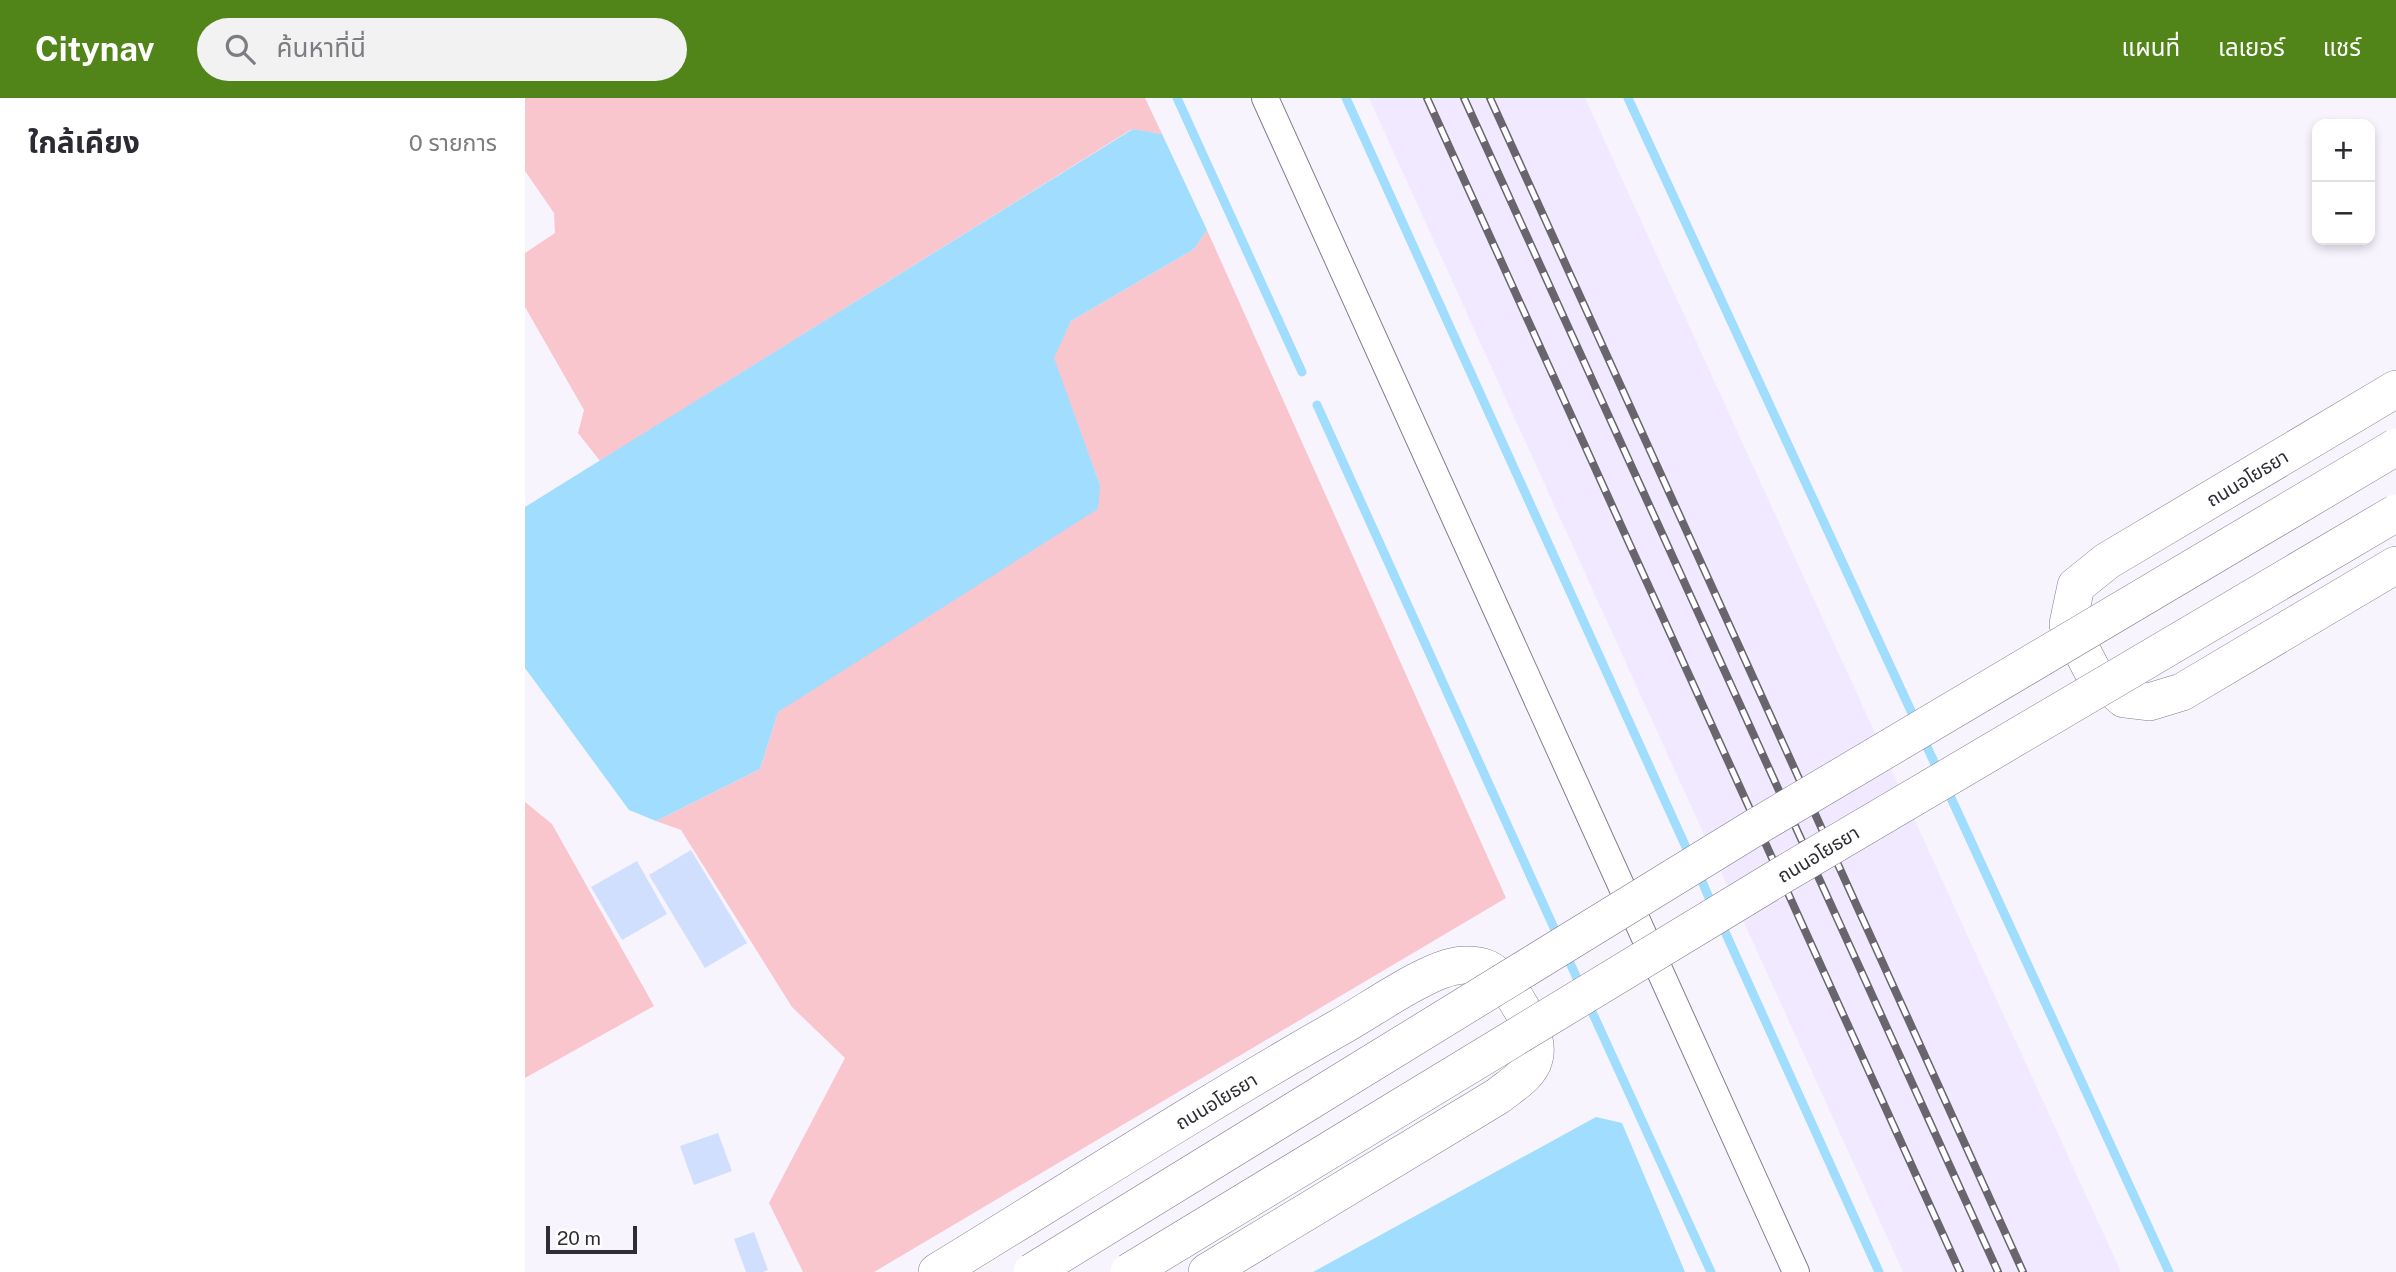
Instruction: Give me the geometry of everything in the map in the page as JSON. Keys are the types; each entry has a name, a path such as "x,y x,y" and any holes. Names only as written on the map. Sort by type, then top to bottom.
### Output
{"main road":[{"name":"ถนนอโยธยา","path":"2396,389 2107,561 2076,586 2068,624 2093,672 2124,699 2149,702 2182,692 2396,565"},
{"path":"1032,1272 1760,825 2396,447"},
{"name":"ถนนอโยธยา","path":"1129,1272 1779,877 2396,513"},
{"name":"ถนนอโยธยา","path":"937,1272 1290,1056 1421,981 1454,966 1473,965 1488,969 1506,985 1532,1030 1536,1047 1534,1061 1524,1075 1497,1096 1207,1272"}],"street":[{"path":"1265,98 1568,768 1653,948 1796,1272"}],"shaded area":[{"path":"525,98 1145,98 1162,134 1132,129 600,461 578,433 584,410 525,307 525,253 555,233 554,213 525,171"},
{"path":"1369,98 1585,98 2121,1272 1903,1272"},
{"path":"1207,230 1506,898 874,1272 803,1272 769,1203 845,1058 792,1007 681,830 656,821 760,769 778,712 1100,485 1053,358 1071,321 1194,249"},
{"path":"525,802 552,824 654,1006 525,1078"}],"water":[{"path":"1133,129 1162,134 1207,230 1194,249 1071,321 1054,358 1100,485 1098,509 778,712 760,769 656,821 629,810 525,668 525,507"},
{"path":"1596,1117 1622,1123 1685,1272 1313,1272"}],"building":[{"path":"691,850 747,943 705,968 649,875"},
{"path":"637,861 667,914 622,940 591,887"},
{"path":"718,1133 732,1171 694,1185 680,1146"},
{"path":"754,1232 768,1270 763,1272 746,1272 734,1239"}],"waterway":[{"path":"1177,98 1302,372"},
{"path":"1346,98 1690,856"},
{"path":"1628,98 1917,724"},
{"path":"1317,405 1559,939"},
{"path":"1922,736 1940,775"},
{"path":"1946,787 2169,1272"},
{"path":"1698,872 1713,907"},
{"path":"1721,923 1879,1272"},
{"path":"1565,952 1581,987"},
{"path":"1588,1003 1711,1272"}],"railway":[{"path":"1427,98 1960,1272"},
{"path":"1464,98 1998,1272"},
{"path":"1490,98 2023,1272"}]}
